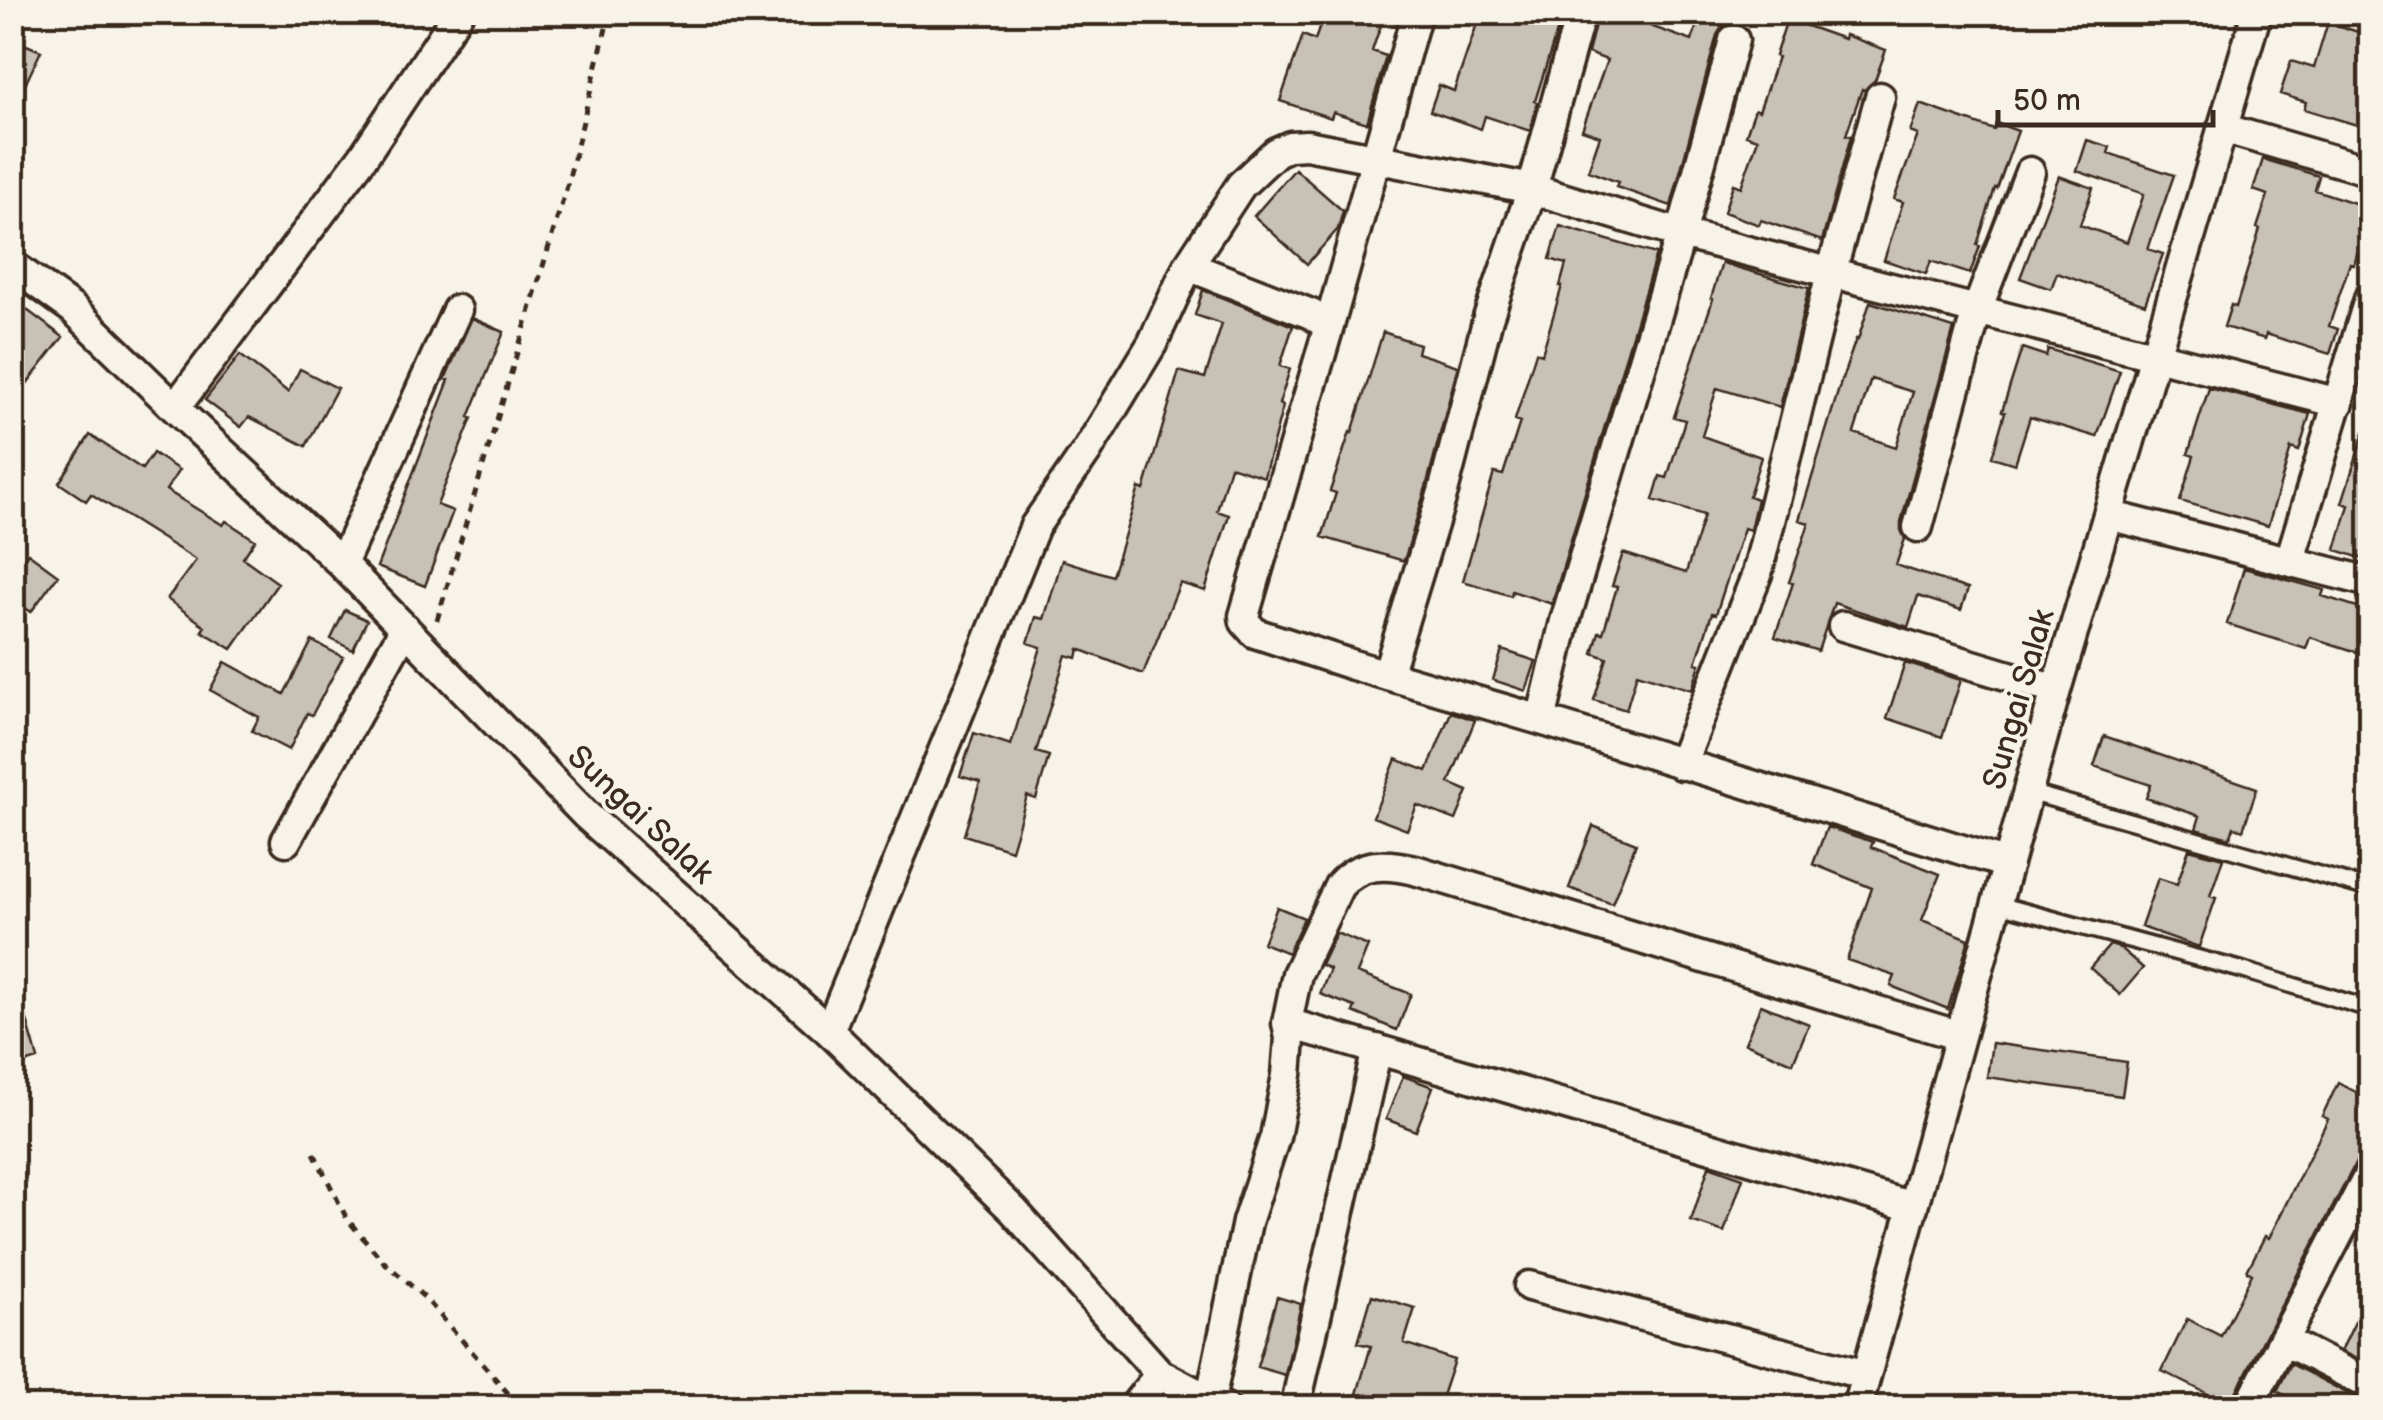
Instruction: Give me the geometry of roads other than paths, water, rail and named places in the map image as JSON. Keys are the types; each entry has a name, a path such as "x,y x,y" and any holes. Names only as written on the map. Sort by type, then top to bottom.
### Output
{"street":[{"path":"175,408 364,157 459,12"},
{"path":"1417,12 1244,616 1248,626 1255,632 1387,675 2008,864"},
{"path":"1387,675 1443,492 1488,318 1532,189 1582,12"},
{"name":"Sungai Salak","path":"1857,1408 2056,690 2256,12"},
{"path":"1542,720 1566,621 1682,234 1734,40"},
{"path":"1682,765 1757,574 1831,273 1880,97"},
{"path":"2222,128 2370,171"},
{"path":"829,1030 1036,526 1152,344 1188,266 1240,185 1276,152 1290,146 1307,145 1532,189 1682,234 2339,403"},
{"path":"1918,526 1977,310 2030,172"},
{"name":"Sungai Salak","path":"12,265 73,309 342,564 586,815 829,1030 1014,1211 1160,1374 1218,1404"},
{"path":"1188,266 1310,314 1329,326"},
{"path":"2290,560 2370,296"},
{"path":"342,564 457,310"},
{"path":"2108,515 2370,582"},
{"path":"1843,626 2056,690"},
{"path":"286,841 405,628"},
{"path":"1218,1404 1247,1222 1275,1137 1287,1075 1287,1022 1297,974 1338,886 1355,871 1380,865 1415,870 1960,1036"},
{"path":"1287,1022 1913,1207"},
{"path":"1295,1408 1378,1049"},
{"path":"2248,1408 2368,1186"},
{"path":"1529,1286 1866,1375"},
{"path":"2283,1340 2370,1385"},
{"path":"1133,1408 1160,1374"}],"lane":[{"path":"2028,792 2370,890"},
{"path":"1997,904 2370,1009"}]}
